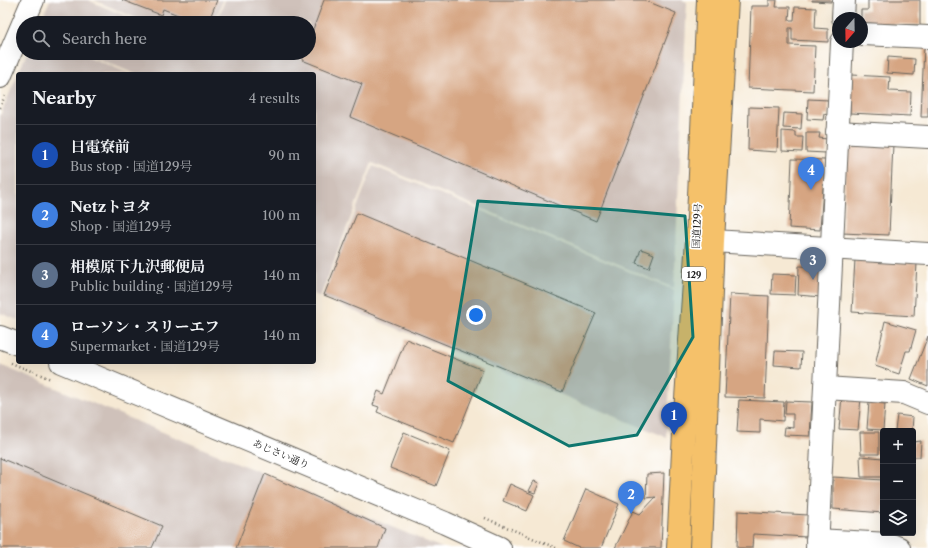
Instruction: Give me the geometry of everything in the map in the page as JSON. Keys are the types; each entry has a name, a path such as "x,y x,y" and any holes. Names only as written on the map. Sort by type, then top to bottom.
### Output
{"highway":[{"name":"国道129号","path":"701,548 708,0"},
{"name":"国道129号","path":"678,548 685,413 705,240 727,0"}],"street":[{"path":"26,16 33,0"},
{"path":"843,12 844,0"},
{"path":"868,34 928,37"},
{"path":"0,77 16,40"},
{"path":"842,48 817,544 889,544 899,548"},
{"path":"837,132 928,137"},
{"path":"705,240 928,254"},
{"path":"0,337 16,343"},
{"name":"あじさい通り","path":"65,364 445,523 500,548"},
{"path":"824,388 904,393 928,403"}],"highlighted area":[{"path":"478,201 685,216 693,337 637,435 569,446 448,381"}],"shaded area":[{"path":"50,0 88,0 125,16 43,16"},
{"path":"94,0 223,0 217,16 132,16"},
{"path":"225,0 682,0 687,2 674,288 372,163 320,297 316,295 316,72 130,72 102,60 316,60 316,16 219,16"},
{"path":"24,60 97,60 125,72 19,72"},
{"path":"16,79 16,319 0,313 0,116"},
{"path":"373,166 674,290 666,437 322,298"},
{"path":"0,365 267,475 442,548 0,548"}],"building":[{"path":"122,0 217,0 211,16 180,16 163,9 161,15"},
{"path":"324,0 644,0 676,13 596,221 350,117 362,84 302,60 316,60 316,21"},
{"path":"769,0 777,0 776,7 790,7 789,20 794,20 795,7 816,8 815,28 828,29 828,42 792,40 792,28 789,28 789,45 815,46 813,91 748,88 751,6 769,6"},
{"path":"831,0 831,2 812,1"},
{"path":"868,0 920,0 920,25 868,23 868,12 861,12 861,10 868,10"},
{"path":"924,46 928,46 928,117 921,117"},
{"path":"888,57 915,59 914,75 887,73"},
{"path":"851,75 890,77 889,91 911,92 910,116 850,113"},
{"path":"808,99 829,100 828,115 824,114 823,120 807,119"},
{"path":"749,107 779,108 777,152 748,150"},
{"path":"784,113 802,114 801,129 783,128"},
{"path":"782,131 796,132 796,137 803,137 802,152 782,151"},
{"path":"806,133 820,133 819,138 827,139 826,153 806,152"},
{"path":"847,141 893,144 889,235 842,233"},
{"path":"792,159 825,160 820,230 789,228"},
{"path":"357,213 596,313 562,392 324,295"},
{"path":"641,249 654,254 649,268 636,263"},
{"path":"855,259 917,263 914,316 852,312"},
{"path":"799,266 823,267 821,297 798,295"},
{"path":"772,274 796,275 795,295 771,294"},
{"path":"730,294 769,296 765,398 725,397"},
{"path":"885,321 916,330 910,351 906,351 899,374 875,366"},
{"path":"928,336 928,386 911,379"},
{"path":"406,339 483,370 454,443 377,412 379,407 373,405 378,391 384,394"},
{"path":"775,351 802,352 801,367 774,365"},
{"path":"842,396 861,398 858,430 839,429"},
{"path":"739,400 784,402 783,421 760,419 760,433 737,432"},
{"path":"786,401 812,402 810,436 784,435 785,427 793,428 793,414 785,414"},
{"path":"869,402 885,404 883,428 880,428 880,430 867,429"},
{"path":"897,415 913,417 912,428 895,428"},
{"path":"404,432 450,451 436,486 390,468"},
{"path":"860,432 879,432 879,454 861,454"},
{"path":"921,441 920,457 916,457 916,442"},
{"path":"860,456 880,458 880,477 861,477"},
{"path":"0,458 162,526 152,548 0,548"},
{"path":"664,473 661,548 615,548 633,511 640,514 656,497 646,498 647,474"},
{"path":"265,474 385,528 378,548 236,548"},
{"path":"833,477 880,480 880,513 833,509"},
{"path":"534,481 539,483 535,493 529,491"},
{"path":"510,484 534,495 527,511 503,501"},
{"path":"586,489 619,504 601,548 579,548 564,541"},
{"path":"738,511 808,515 807,537 753,534 752,548 737,548"}],"place":[{"name":"ローソン・スリーエフ","path":"811,190"},
{"name":"相模原下九沢郵便局","path":"813,280"},
{"name":"日電寮前","path":"674,435"},
{"name":"Netzトヨタ","path":"631,514"}]}
